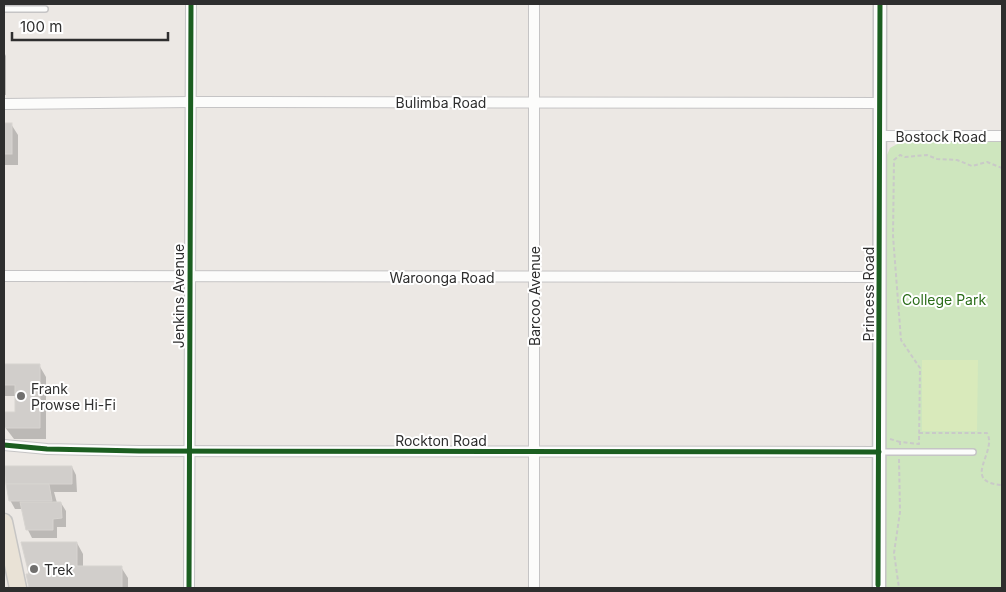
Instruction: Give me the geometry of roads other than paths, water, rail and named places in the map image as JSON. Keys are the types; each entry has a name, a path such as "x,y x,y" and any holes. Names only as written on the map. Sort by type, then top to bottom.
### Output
{"highway":[{"path":"4,522 18,588"}],"street":[{"name":"Jenkins Avenue","path":"189,588 191,4"},
{"name":"Barcoo Avenue","path":"534,4 534,588"},
{"name":"Princess Road","path":"878,587 880,4"},
{"name":"Bulimba Road","path":"4,104 191,102 879,103"},
{"name":"Bostock Road","path":"879,136 1002,136"},
{"name":"Waroonga Road","path":"4,276 879,277"},
{"name":"Rockton Road","path":"4,445 47,449 879,452"}],"lane":[{"path":"4,9 24,6 45,9"},
{"path":"879,452 973,452"}],"place":[{"name":"Frank Prowse Hi-Fi","path":"21,396"},
{"name":"Trek","path":"34,569"}],"park label":[{"name":"College Park","path":"944,299"}]}
